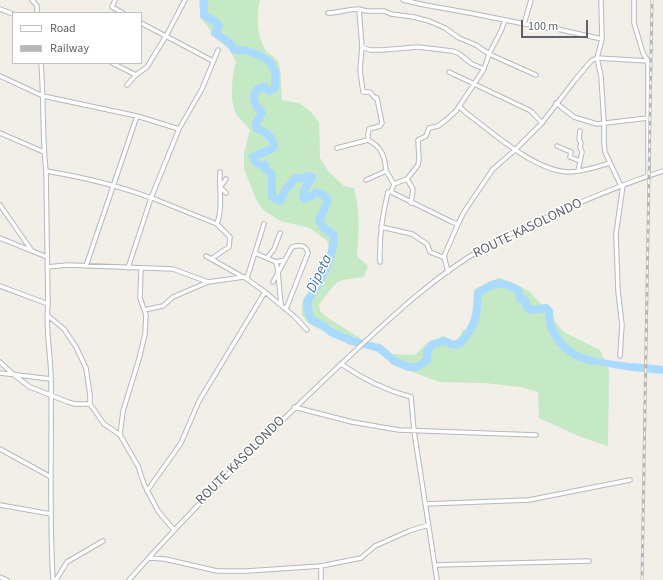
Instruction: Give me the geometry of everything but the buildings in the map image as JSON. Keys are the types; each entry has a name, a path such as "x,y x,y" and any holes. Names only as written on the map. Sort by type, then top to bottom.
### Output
{"street":[{"path":"32,0 36,6 37,12"},
{"path":"115,0 112,7 121,12"},
{"path":"126,85 147,67 166,36 185,0"},
{"path":"403,0 602,39"},
{"path":"524,24 531,0"},
{"path":"601,0 602,39 597,58 601,76 605,152 622,186 616,234 618,291 622,326 620,356"},
{"path":"634,0 634,23 643,53 648,61 648,176"},
{"path":"0,9 12,14"},
{"path":"328,13 340,13 345,10 359,9 414,16 446,28 459,38 476,45 489,54 536,74"},
{"path":"359,9 362,47 360,70 363,92 370,92 375,98 377,98 382,123 380,126 369,129 368,140"},
{"path":"380,262 379,243 388,192 391,192 394,184 407,178 418,165 418,140 426,136 429,128 438,126 446,120 459,106 484,70 489,54 505,20"},
{"path":"142,24 213,61"},
{"path":"362,47 370,50 418,47 452,51 458,53 472,64 484,70"},
{"path":"128,268 151,198 179,129 202,89 218,50"},
{"path":"448,272 444,256 464,212 493,169 515,150 542,123 556,103 591,61 597,58 648,61"},
{"path":"41,64 46,171 47,315 51,379 51,514 53,580"},
{"path":"114,64 136,75"},
{"path":"449,72 531,111 542,123"},
{"path":"0,76 43,96 137,116 179,129"},
{"path":"556,103 570,114 582,120 597,124 648,118"},
{"path":"459,106 515,150 544,166 555,170 578,171 610,163"},
{"path":"86,266 137,116"},
{"path":"578,171 582,152 580,147 582,143 579,138 580,131"},
{"path":"0,133 44,152"},
{"path":"337,148 368,140 374,143 381,150 385,160 386,171 394,184"},
{"path":"557,146 571,152 570,157 580,160"},
{"path":"46,171 75,176 128,189 217,224 230,237 230,243 229,247 211,259"},
{"path":"366,180 386,171"},
{"name":"ROUTE KASOLONDO","path":"129,580 210,492 294,407 392,316 448,272 486,246 566,208 663,171"},
{"path":"217,224 220,216 220,172"},
{"path":"407,178 413,189 411,203"},
{"path":"220,187 226,179"},
{"path":"220,187 226,193"},
{"path":"391,192 411,203 458,224"},
{"path":"0,204 32,251"},
{"path":"245,278 264,224"},
{"path":"381,227 412,234 427,244 430,252 444,258"},
{"path":"267,258 274,249 280,233"},
{"path":"0,238 47,256"},
{"path":"273,282 292,247 299,245 304,247 308,253 286,309"},
{"path":"255,253 276,262 285,260"},
{"path":"206,256 245,278 265,292 295,317 307,330"},
{"path":"276,262 281,305"},
{"path":"47,268 68,264 141,269 173,269 208,282"},
{"path":"120,435 124,411 145,334 146,315 140,298 141,269"},
{"path":"144,310 163,306 174,297 208,282 245,278"},
{"path":"0,286 48,304"},
{"path":"147,491 181,443 199,401 265,292"},
{"path":"47,315 64,329 86,368 90,404 104,424 120,435 138,466 147,491 158,511 174,530"},
{"path":"0,362 14,375 30,386 51,396 75,404 90,404"},
{"path":"341,364 361,378 399,394 412,397 414,431 437,580"},
{"path":"0,373 51,379"},
{"path":"294,407 352,422 414,431 456,431 536,435"},
{"path":"0,449 51,477"},
{"path":"425,504 529,500 630,480"},
{"path":"0,505 51,514"},
{"path":"149,558 165,559 217,571 247,571 321,566 361,558 375,546 409,531 428,525"},
{"path":"56,580 67,562 103,541"},
{"path":"435,564 589,561"},
{"path":"321,566 321,580"},
{"path":"0,576 7,580"}],"green space":[{"path":"200,0 260,0 258,13 259,34 267,52 279,63 282,100 299,103 310,111 319,122 320,158 328,171 344,186 354,188 358,222 357,256 368,266 364,277 342,280 335,284 319,304 320,311 328,318 360,338 352,346 308,323 302,315 302,305 326,262 329,247 327,241 310,228 281,221 263,210 256,199 244,169 244,153 250,130 234,110 232,81 236,62 230,50 217,39 201,18"},
{"path":"499,278 529,291 540,303 552,310 555,322 564,332 600,350 609,371 608,446 581,437 539,418 538,392 521,387 485,383 440,382 390,364 394,354 415,355 427,343 443,336 453,341 458,339 463,330 467,329 476,305 474,289"}],"water":[{"path":"594,358 643,365 642,372 612,368 582,359"}],"waterway":[{"name":"Dipeta","path":"204,0 204,16 215,21 219,26 215,33 231,44 234,50 251,52 263,57 272,65 275,72 275,88 269,91 264,87 258,89 254,96 256,106 262,113 256,122 257,129 268,135 274,144 274,147 253,157 258,164 265,165 265,169 272,174 272,197 280,201 286,189 296,178 309,176 312,177 303,192 304,199 317,192 326,197 328,201 319,220 324,228 334,235 332,252 317,287 307,301 309,315 312,320 324,326 331,332 352,341 379,348 396,362 409,367 417,367 427,360 427,351 433,344 444,341 453,345 459,344 469,332 474,321 478,293 494,284 501,283 518,290 520,299 526,301 526,306 531,310 546,308 549,311 552,329 561,344 575,355 593,361"},
{"name":"Dipeta","path":"634,367 663,370"}],"railway":[{"path":"642,580 652,0"}]}
